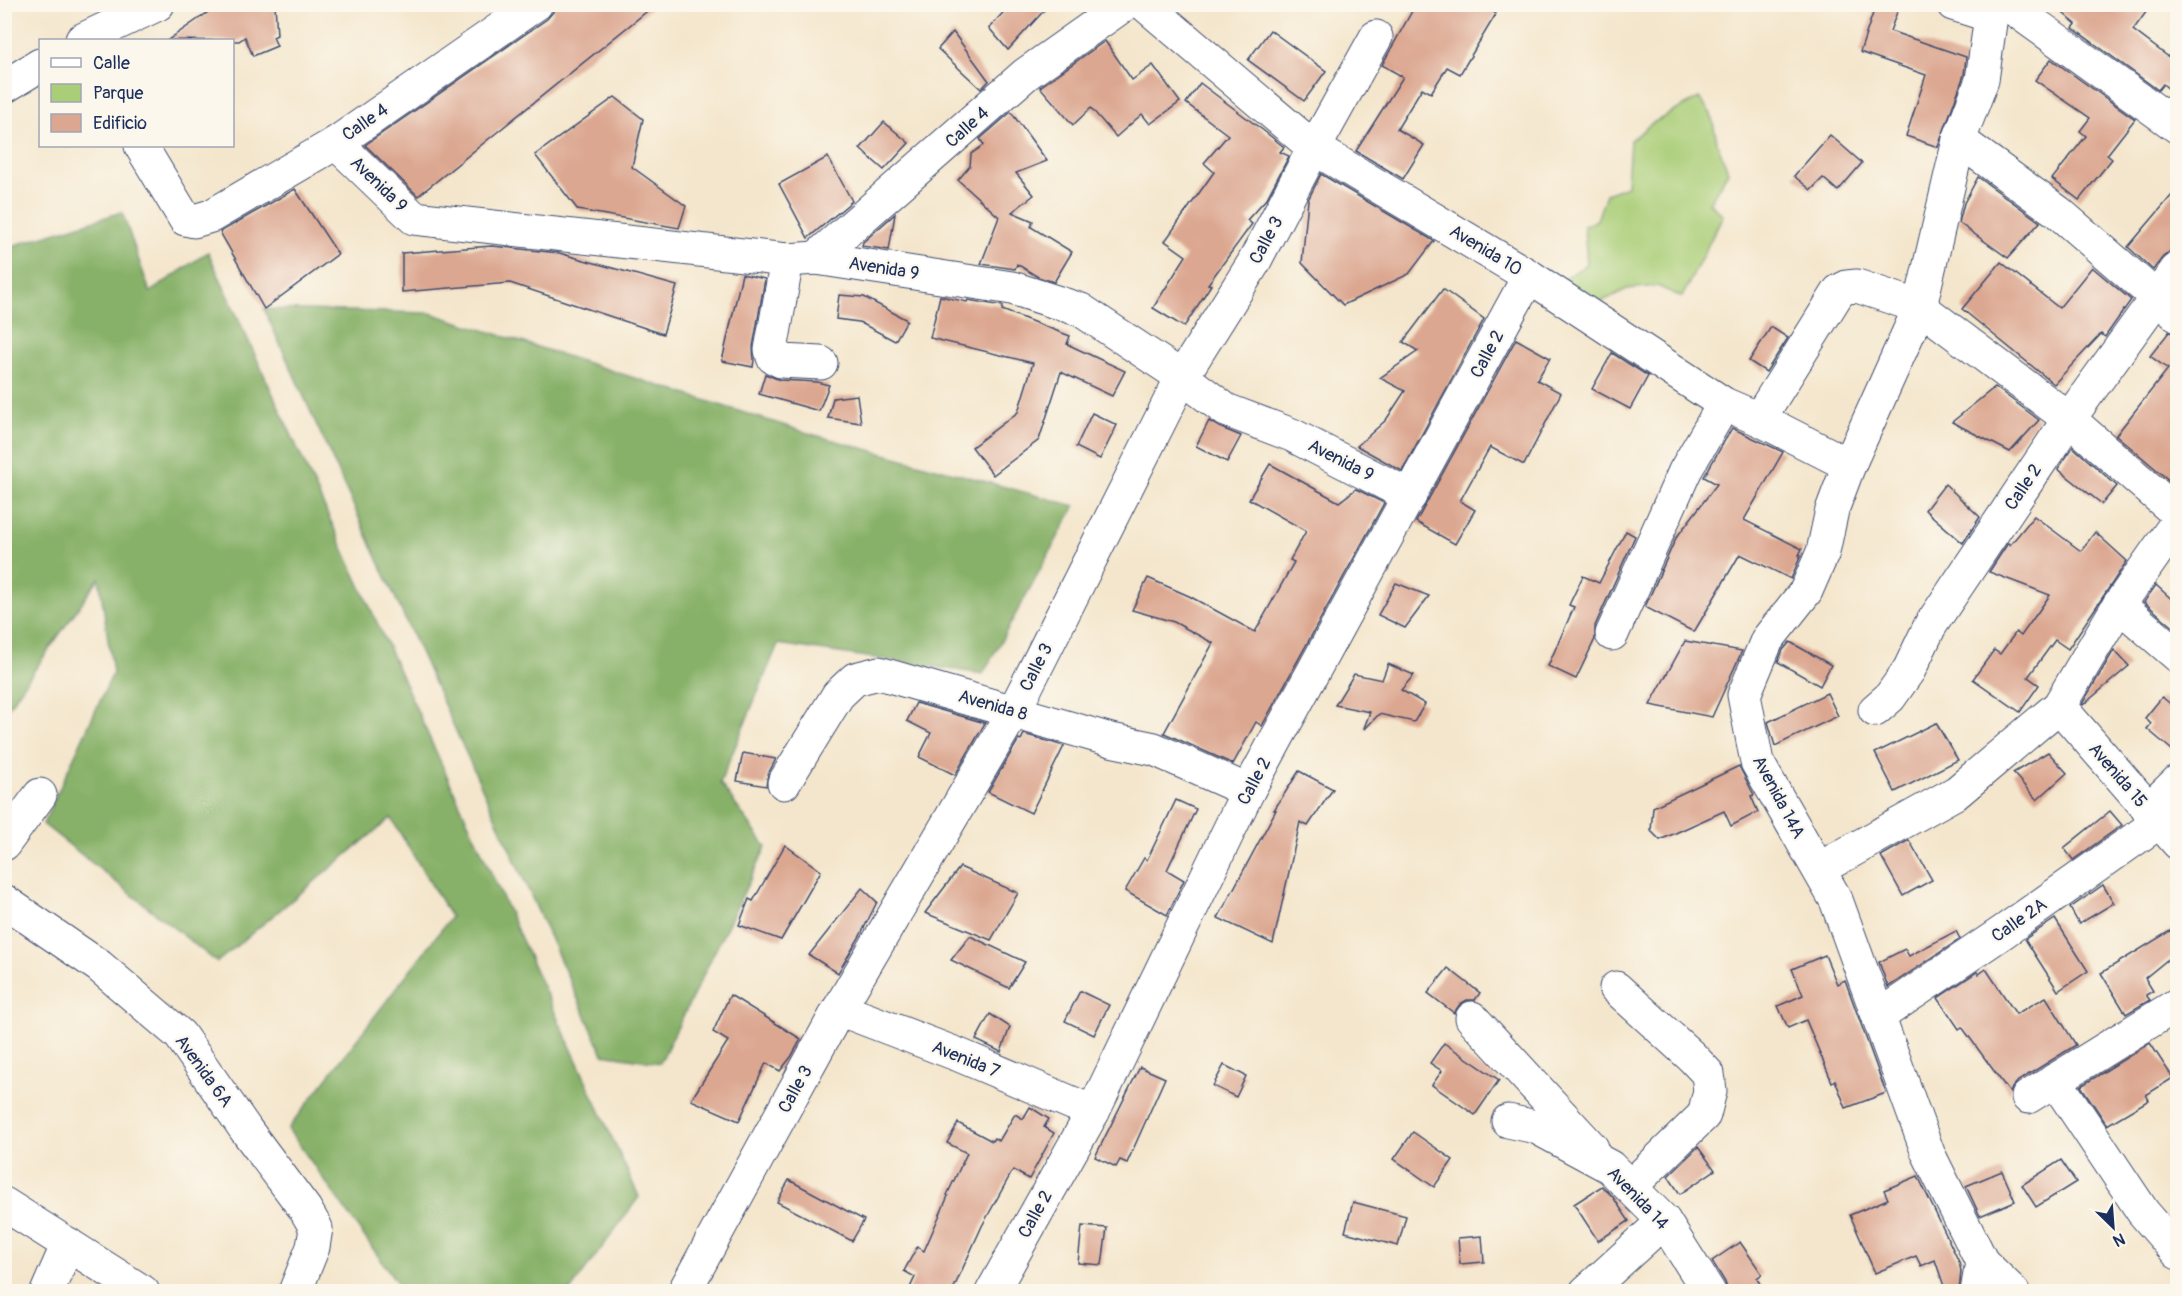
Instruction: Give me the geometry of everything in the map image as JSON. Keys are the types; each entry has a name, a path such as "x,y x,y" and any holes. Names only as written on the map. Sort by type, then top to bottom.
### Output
{"street":[{"path":"84,39 158,4"},
{"name":"Calle 4","path":"142,147 185,219 194,221 211,216 336,142 536,4"},
{"name":"Calle 4","path":"802,259 1026,74 1125,4"},
{"name":"Avenida 10","path":"1144,4 1314,148 1529,276 1724,404 1759,419 1849,465"},
{"path":"1953,4 1998,8 2178,126"},
{"name":"Avenida 14A","path":"1998,8 1982,80 1959,140 1920,307 1849,465 1832,510 1823,552 1806,591 1767,640 1744,695 1757,762 1836,900 1928,1153 1980,1277 2013,1292"},
{"name":"Calle 3","path":"684,1292 839,1009 1014,711 1182,377 1254,264 1314,148 1376,38"},
{"path":"4,87 39,66"},
{"path":"1959,140 2058,212 2168,307"},
{"name":"Avenida 9","path":"336,142 414,218 802,259 1012,288 1081,310 1182,377 1226,410 1292,435 1410,496"},
{"path":"802,259 771,350 773,357 781,361 821,363"},
{"name":"Calle 2","path":"1875,710 1890,697 1908,670 1930,626 2070,418 2168,307 2178,268"},
{"name":"Calle 2","path":"992,1292 1093,1112 1248,791 1529,276"},
{"path":"1759,419 1839,291 1857,286 1920,307 2070,418 2178,514"},
{"path":"1612,634 1686,471 1724,404"},
{"path":"1819,869 1957,792 2059,706 2119,605 2178,521"},
{"path":"2119,605 2178,656"},
{"name":"Avenida 8","path":"784,783 838,695 855,679 879,673 1110,740 1154,749 1248,791"},
{"name":"Avenida 15","path":"2059,706 2161,825"},
{"name":"Calle 2A","path":"1879,1016 2161,825 2178,781"},
{"path":"4,844 40,795"},
{"name":"Avenida 6A","path":"4,901 99,966 180,1035 246,1130 305,1209 316,1228 313,1247 295,1292"},
{"path":"1472,1018 1620,1177 1704,1115 1710,1092 1708,1074 1616,988"},
{"path":"2178,1004 2042,1089 2178,1253"},
{"name":"Avenida 7","path":"839,1009 959,1055 1093,1112"},
{"name":"Avenida 14","path":"1508,1120 1536,1127 1620,1177 1664,1221 1709,1292"},
{"path":"4,1204 143,1292"},
{"path":"1586,1292 1664,1221"},
{"path":"47,1292 68,1244"}],"green space":[{"path":"1699,98 1711,114 1717,142 1728,172 1709,203 1723,215 1682,297 1657,286 1627,289 1597,304 1563,280 1587,264 1584,226 1597,220 1606,194 1627,186 1630,141 1651,124"},
{"path":"122,212 150,292 208,252 639,1197 570,1291 403,1291 288,1129 451,917 391,818 217,962 43,824 113,673 99,578 5,712 5,248"},
{"path":"264,309 430,313 811,434 1075,506 983,674 778,644 720,783 766,847 660,1063 603,1054"}],"building":[{"path":"220,4 275,4 277,35 273,37 277,46 253,56 245,37 239,41 234,39 169,39"},
{"path":"554,4 656,4 418,196 365,145 547,19 553,12"},
{"path":"1011,4 1050,4 1008,50 989,28"},
{"path":"1416,4 1481,4 1496,14 1460,74 1447,67 1431,93 1422,88 1397,129 1424,145 1403,179 1356,151 1403,77 1382,65"},
{"path":"1876,4 1900,4 1890,31 1966,57 1964,75 1938,147 1906,136 1926,75 1860,52"},
{"path":"2052,4 2152,4 2133,30 2178,64 2178,97 2163,84 2158,90 2073,28 2076,24"},
{"path":"1270,30 1326,71 1304,101 1248,60"},
{"path":"953,32 989,81 981,89 938,49"},
{"path":"1105,41 1132,80 1153,65 1180,102 1150,124 1142,114 1116,137 1091,108 1073,125 1040,87"},
{"path":"2051,59 2135,119 2107,155 2112,159 2079,200 2052,179 2086,136 2080,131 2090,118 2035,80"},
{"path":"1200,83 1284,147 1280,152 1289,156 1267,198 1247,220 1252,224 1208,284 1211,285 1184,327 1153,308 1186,256 1165,241 1214,172 1204,163 1228,135 1186,103"},
{"path":"615,97 643,119 632,167 686,206 679,228 578,210 535,155"},
{"path":"1011,112 1047,161 1016,173 1034,195 1012,212 1033,221 1031,227 1072,252 1054,282 1038,277 1017,264 1015,269 981,264 999,217 958,180 970,166 971,154 984,145 980,139"},
{"path":"884,122 909,143 884,170 860,149"},
{"path":"1830,135 1862,163 1838,191 1823,178 1811,190 1794,176"},
{"path":"828,157 852,201 808,238 779,184"},
{"path":"1321,174 1434,241 1409,274 1343,305 1302,263 1308,200"},
{"path":"1978,177 2040,222 2008,258 1959,223 1964,203"},
{"path":"2178,188 2178,245 2163,257 2153,270 2128,247"},
{"path":"295,189 338,254 264,309 220,232"},
{"path":"895,214 889,250 862,246 863,242"},
{"path":"492,246 559,253 677,286 663,334 510,283 402,292 402,253"},
{"path":"2001,262 2059,308 2092,267 2131,300 2105,337 2101,334 2054,384 1962,309"},
{"path":"742,274 765,279 753,347 753,367 722,361"},
{"path":"1443,289 1484,319 1402,471 1357,446 1386,420 1405,391 1380,378 1418,351 1403,342"},
{"path":"839,295 864,297 907,320 895,341 859,322 836,319"},
{"path":"940,296 1003,306 1002,310 1070,336 1067,344 1125,371 1112,396 1061,372 1039,440 993,475 972,447 1018,412 1033,363 930,338"},
{"path":"1771,327 1788,338 1766,372 1749,361"},
{"path":"2169,332 2178,334 2178,488 2116,435 2168,369 2150,356"},
{"path":"1516,339 1550,358 1537,380 1561,393 1524,465 1490,447 1460,501 1475,510 1455,544 1416,522"},
{"path":"1612,353 1648,376 1630,409 1592,389"},
{"path":"765,374 780,380 829,385 819,411 759,394"},
{"path":"1995,387 2039,420 2010,452 1952,422"},
{"path":"857,395 861,423 828,418 833,398"},
{"path":"1092,413 1117,425 1100,459 1076,447"},
{"path":"1209,421 1241,436 1227,462 1196,446"},
{"path":"1732,428 1783,452 1744,520 1802,549 1799,555 1801,555 1791,579 1740,554 1694,632 1645,607 1676,538 1717,484 1704,477"},
{"path":"2073,447 2117,486 2102,504 2058,469"},
{"path":"1270,464 1339,502 1356,489 1384,503 1262,726 1256,722 1233,764 1164,733 1213,643 1174,622 1132,610 1148,578 1189,596 1255,632 1294,562 1290,560 1306,531 1249,499"},
{"path":"1945,484 1980,517 1963,543 1925,510"},
{"path":"2034,516 2081,551 2095,532 2127,561 2068,649 2055,640 2028,677 2039,685 2020,712 1973,679 1994,650 2000,654 2016,632 2021,636 2050,595 1989,572 2008,543 2010,545"},
{"path":"1626,531 1635,536 1595,626 1595,639 1576,679 1548,666 1574,607 1569,605 1583,576 1599,583"},
{"path":"1396,583 1429,596 1405,628 1378,615"},
{"path":"2156,585 2178,605 2178,631 2144,602"},
{"path":"1685,641 1742,651 1712,717 1650,705"},
{"path":"1790,642 1831,665 1820,686 1778,662 1783,650"},
{"path":"2114,650 2129,666 2083,705 2082,704"},
{"path":"1388,664 1414,675 1401,690 1425,704 1414,722 1379,714 1365,729 1370,712 1335,705 1354,674 1382,680"},
{"path":"1827,693 1838,716 1775,746 1768,722"},
{"path":"2162,697 2178,710 2178,755 2147,729 2151,724 2145,718"},
{"path":"916,703 985,723 955,775 919,757 931,733 907,721"},
{"path":"1936,723 1958,760 1895,792 1875,753"},
{"path":"1024,734 1064,746 1031,813 988,792"},
{"path":"2048,752 2067,773 2037,800 2013,773"},
{"path":"743,753 776,759 768,774 766,786 737,781"},
{"path":"1739,766 1754,795 1751,796 1758,812 1731,826 1724,811 1660,840 1651,831 1653,807"},
{"path":"1299,771 1333,789 1308,826 1300,822 1273,944 1218,918 1276,810 1274,810"},
{"path":"1176,800 1196,809 1167,870 1184,880 1167,915 1125,891 1144,858 1147,860"},
{"path":"2110,811 2122,825 2073,860 2064,848"},
{"path":"1909,840 1932,880 1903,896 1881,856"},
{"path":"785,845 821,871 781,940 739,925 749,899 753,901"},
{"path":"960,867 1018,893 991,940 925,913"},
{"path":"2103,885 2114,903 2079,924 2070,908"},
{"path":"862,888 877,902 838,973 809,955"},
{"path":"2055,919 2088,971 2058,991 2025,939"},
{"path":"2178,926 2178,951 2145,978 2153,991 2146,995 2150,1000 2126,1014 2101,973"},
{"path":"1956,931 1960,939 1888,987 1879,962 1905,949 1909,956"},
{"path":"970,936 1025,962 1009,988 951,960"},
{"path":"1825,955 1837,984 1845,980 1886,1093 1846,1108 1835,1080 1832,1082 1806,1020 1788,1028 1778,1006 1803,995 1792,969"},
{"path":"1448,968 1480,993 1475,1000 1467,1000 1460,1004 1454,1013 1428,993"},
{"path":"1986,969 2016,1014 2046,997 2076,1045 2018,1081 2010,1093 1962,1027 1959,1029 1938,998 1977,972 1979,974"},
{"path":"1080,991 1109,1005 1094,1035 1065,1021"},
{"path":"730,995 801,1039 780,1071 766,1063 739,1121 691,1100 728,1041 713,1032"},
{"path":"990,1014 1010,1027 1001,1052 976,1040"},
{"path":"1444,1043 1499,1080 1475,1115 1432,1085 1442,1071 1430,1063"},
{"path":"2150,1043 2173,1078 2146,1095 2149,1100 2107,1125 2081,1086"},
{"path":"1224,1065 1246,1076 1236,1097 1213,1086"},
{"path":"1140,1067 1165,1078 1127,1163 1120,1160 1116,1167 1095,1157"},
{"path":"1030,1107 1049,1119 1044,1127 1054,1133 1029,1179 1013,1170 982,1226 952,1292 908,1292 915,1277 904,1271 917,1247 924,1251 967,1153 947,1143 958,1123 992,1141 994,1138 999,1141 1015,1114 1023,1119"},
{"path":"1413,1132 1453,1160 1434,1187 1394,1159"},
{"path":"1698,1147 1715,1170 1680,1194 1668,1176"},
{"path":"2061,1160 2076,1182 2036,1207 2022,1185"},
{"path":"2002,1171 2015,1201 1980,1216 1966,1186"},
{"path":"1918,1176 1959,1262 1961,1271 1959,1292 1946,1292 1935,1260 1921,1266 1916,1256 1875,1273 1850,1215 1888,1199 1884,1190"},
{"path":"789,1180 864,1220 852,1241 777,1202"},
{"path":"1602,1186 1613,1197 1629,1221 1598,1241 1574,1204"},
{"path":"1353,1202 1406,1216 1398,1246 1345,1232"},
{"path":"1082,1226 1107,1228 1102,1265 1078,1263"},
{"path":"1482,1236 1484,1262 1460,1264 1458,1238"},
{"path":"1740,1242 1762,1274 1757,1278 1764,1292 1728,1292 1725,1282 1712,1261"}]}
